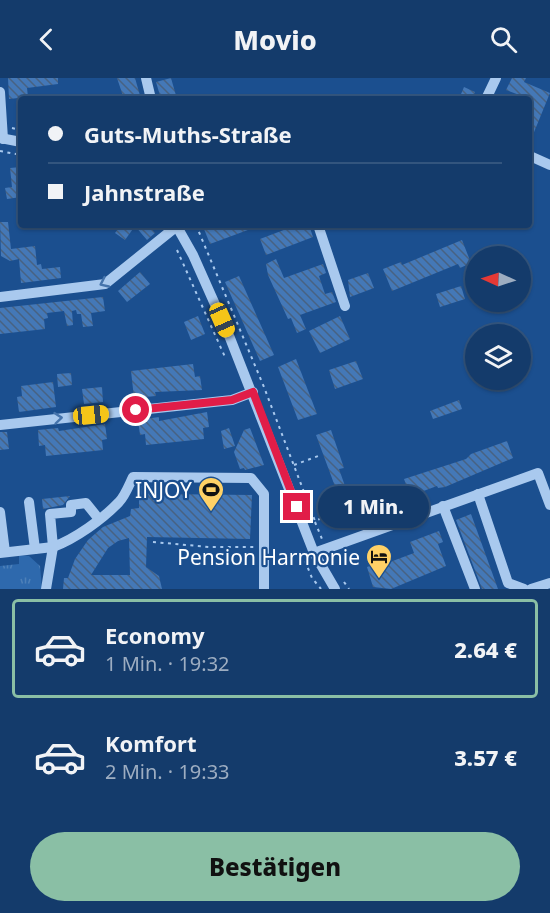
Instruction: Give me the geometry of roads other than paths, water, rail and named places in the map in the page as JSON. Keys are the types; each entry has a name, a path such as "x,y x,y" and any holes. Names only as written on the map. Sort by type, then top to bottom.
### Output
{"street":[{"path":"146,78 150,96"},
{"path":"487,96 496,78"},
{"path":"0,92 2,139 18,142"},
{"path":"532,157 550,165"},
{"path":"319,228 345,306"},
{"path":"0,297 105,284 175,229 253,392 314,553 335,589"},
{"path":"0,425 232,400 253,392"},
{"path":"283,469 294,465"},
{"path":"314,553 538,473 550,505"},
{"path":"0,513 3,552 53,547 120,501 133,477 251,478 264,494 264,589"},
{"path":"478,494 508,584 524,589"},
{"path":"29,502 35,549"},
{"path":"46,589 53,547 50,514 71,512 71,505 86,503 98,518"},
{"path":"443,506 475,589"},
{"path":"531,589 550,583"}],"place":[{"name":"INJOY","path":"211,513"},
{"name":"Pension Harmonie","path":"379,580"}]}
